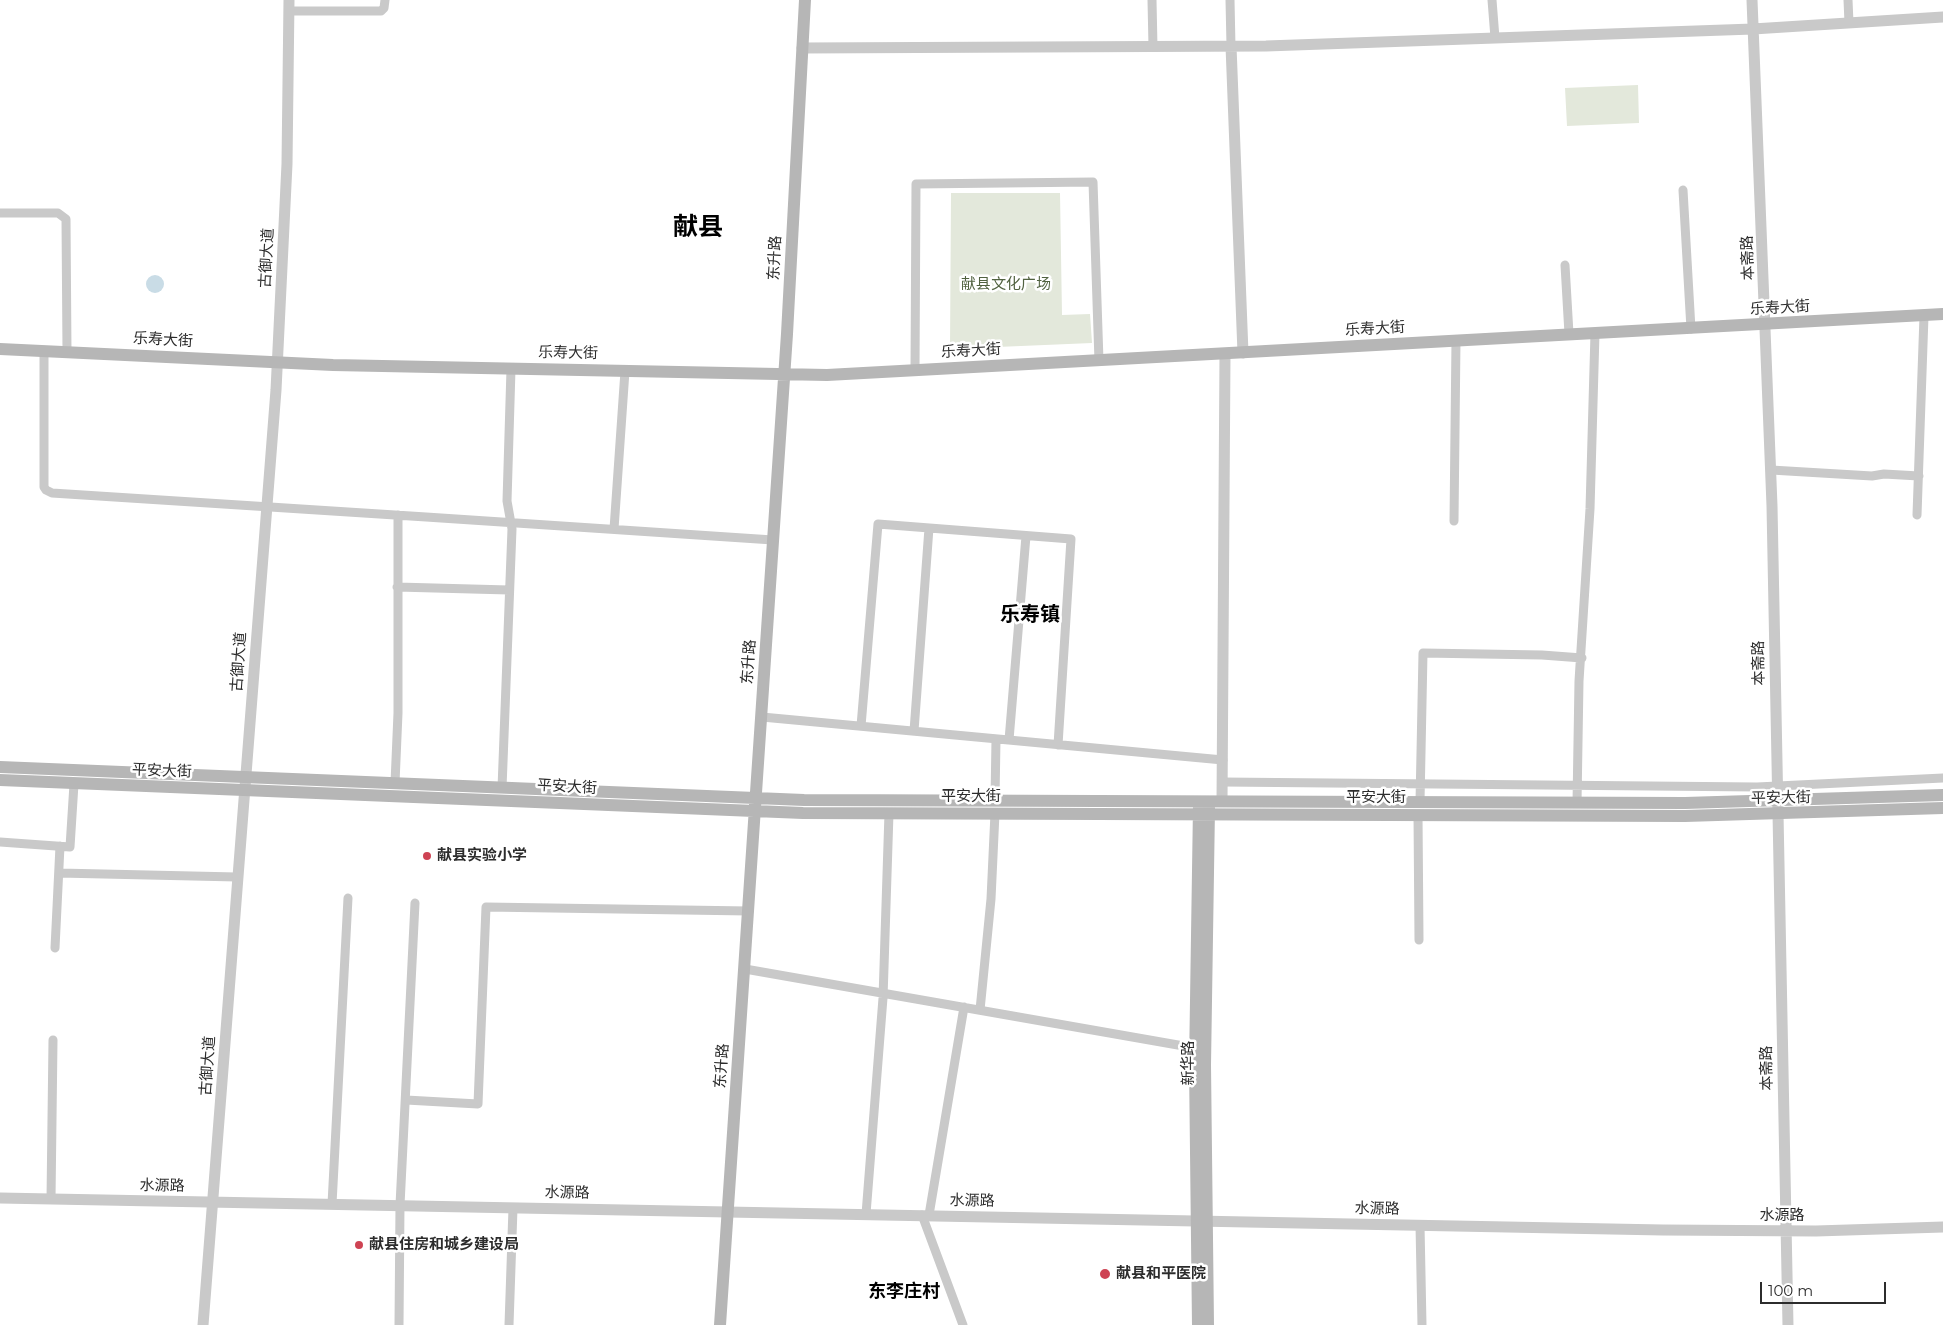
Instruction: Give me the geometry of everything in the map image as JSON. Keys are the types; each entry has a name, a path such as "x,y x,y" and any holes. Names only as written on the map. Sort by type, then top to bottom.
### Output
{"main road":[{"name":"东升路","path":"720,1325 762,717 805,0"},
{"name":"乐寿大街","path":"0,349 277,362 827,375 1943,314"},
{"name":"平安大街","path":"0,767 244,784 756,804 995,807 1208,806 1420,802 1576,803 1777,808 1943,795"},
{"name":"平安大街","path":"0,780 74,784 395,783 889,813 995,807"},
{"name":"平安大街","path":"1208,806 1418,815 1777,808 1943,808"},
{"name":"新华路","path":"1208,806 1195,1048 1208,1325"},
{"name":"新华路","path":"1198,1325 1205,1065 1208,806"}],"street":[{"path":"289,6 381,11 384,8 385,0"},
{"path":"1152,0 1153,47"},
{"path":"1230,0 1242,353"},
{"path":"1492,0 1494,38"},
{"name":"本斋路","path":"1752,0 1766,325 1770,470 1788,1325"},
{"path":"1848,0 1850,23"},
{"name":"古御大道","path":"203,1325 277,362 288,164 289,6"},
{"path":"802,48 1231,46 1753,28 1943,17"},
{"path":"915,370 916,184 1092,182 1099,361"},
{"path":"1684,190 1691,329"},
{"path":"0,213 58,213 66,219 67,352"},
{"path":"1565,265 1569,334"},
{"path":"1917,515 1924,316"},
{"path":"1576,803 1579,680 1582,658 1590,508 1595,333"},
{"path":"1454,521 1456,340"},
{"path":"44,351 46,490 52,494 510,521 773,540"},
{"path":"1208,806 1223,782 1225,354"},
{"path":"502,788 509,590 510,521 507,501 511,368"},
{"path":"614,529 625,371"},
{"path":"1770,470 1872,476 1884,474 1919,476"},
{"path":"395,783 398,714 398,514"},
{"path":"861,726 878,524 1071,539 1058,745"},
{"path":"914,731 929,528"},
{"path":"1009,740 1026,536"},
{"path":"397,587 509,590"},
{"path":"1420,802 1423,652 1582,658"},
{"path":"762,717 1223,760"},
{"path":"980,1010 991,899 996,739"},
{"path":"1223,782 1777,786 1943,778"},
{"path":"0,842 70,847 74,784"},
{"path":"866,1214 884,993 889,813"},
{"path":"1418,815 1418,940"},
{"path":"55,948 60,846"},
{"path":"59,873 237,877"},
{"path":"332,1204 348,898"},
{"path":"399,1325 400,1206 415,904"},
{"path":"406,1100 478,1104 486,907 749,911"},
{"path":"745,969 1195,1048"},
{"path":"963,1325 925,1215 964,1007"},
{"path":"51,1199 53,1040"},
{"name":"水源路","path":"0,1198 1786,1231 1943,1227"},
{"path":"509,1325 512,1208"},
{"path":"1420,1225 1422,1325"}],"green space":[{"path":"1638,85 1639,123 1567,126 1565,88"},
{"name":"献县文化广场","path":"951,193 1060,193 1062,315 1090,314 1092,343 950,349"}],"water":[{"path":"155,275 161,278 164,284 161,290 155,293 149,290 146,284 149,278"}],"place":[{"name":"献县实验小学","path":"427,856"},
{"name":"献县住房和城乡建设局","path":"359,1245"},
{"name":"献县和平医院","path":"1105,1274"}],"district":[{"name":"献县","path":"698,228"},
{"name":"乐寿镇","path":"1030,615"},
{"name":"东李庄村","path":"904,1292"}]}
